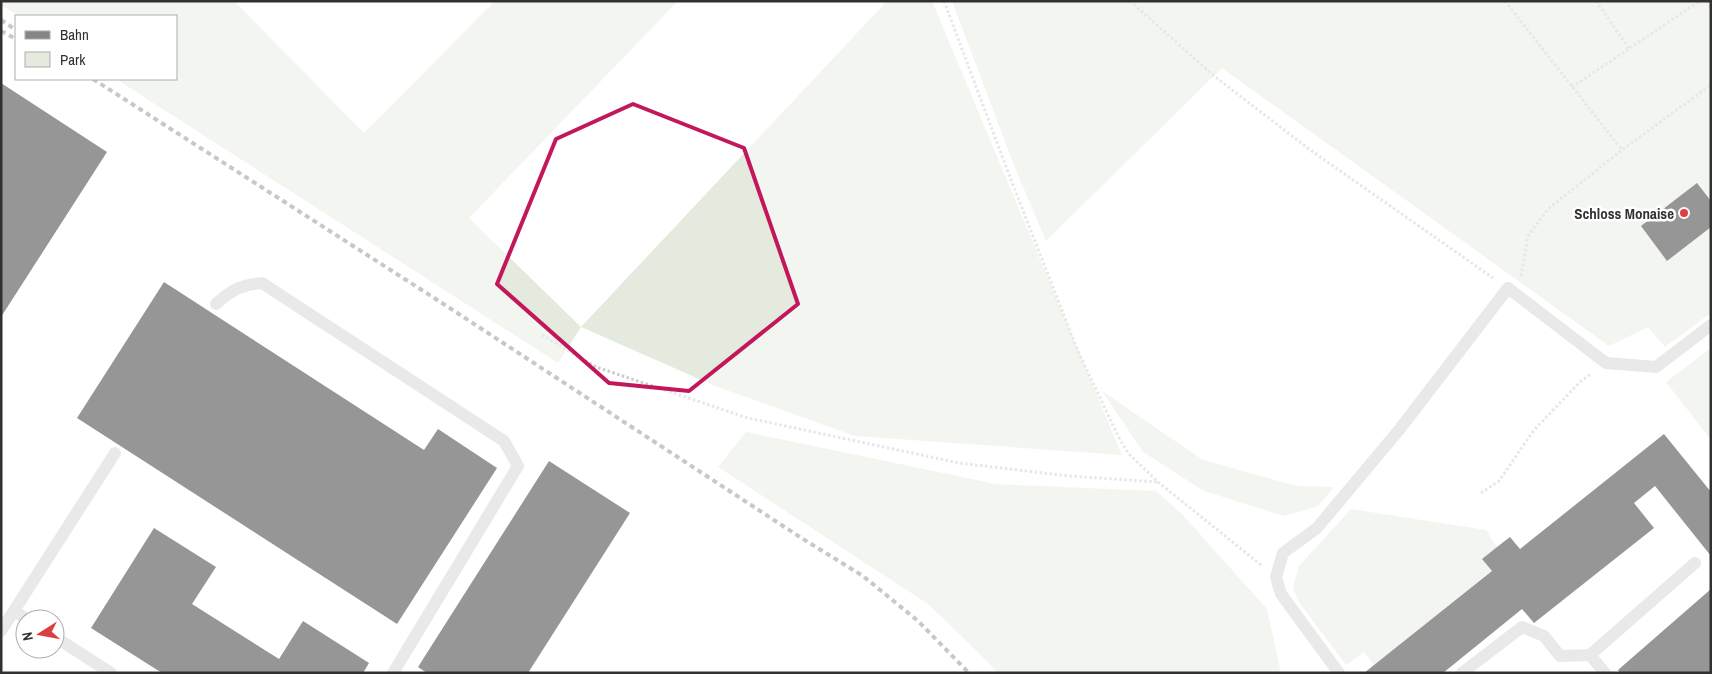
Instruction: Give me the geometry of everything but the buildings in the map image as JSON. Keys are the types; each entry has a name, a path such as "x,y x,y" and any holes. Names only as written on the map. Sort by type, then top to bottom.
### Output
{"lane":[{"path":"216,304 228,292 247,285 262,283 504,441 518,466 393,673"},
{"path":"1339,673 1281,594 1276,577 1283,553 1317,528 1513,292 1606,362 1656,367 1711,325"},
{"path":"1,631 115,453"},
{"path":"1462,673 1522,627 1544,636 1560,656 1590,655 1695,563"},
{"path":"65,643 111,673"},
{"path":"1590,655 1605,673"}],"path":[{"path":"944,1 1077,349 1114,428 1128,453 1158,482 1276,577"},
{"path":"1130,1 1214,76 1309,149 1513,292 1528,236 1548,209 1622,150 1711,85"},
{"path":"1505,1 1622,150"},
{"path":"1596,1 1630,50"},
{"path":"1572,87 1630,50 1700,1"},
{"path":"1706,1 1711,8"},
{"path":"542,334 596,367 748,418 960,463 1069,476 1158,482"},
{"path":"1481,493 1499,481 1534,430 1580,382 1606,362"}],"highlighted area":[{"path":"633,104 744,148 798,304 689,391 609,383 497,284 556,139"}],"green space":[{"path":"1,1 234,1 364,133 495,1 678,1 469,218 581,327 558,363 118,80 178,80 178,15 17,15 1,5"},
{"path":"887,1 932,1 1122,455 855,436 715,386 581,327"},
{"path":"952,1 1711,1 1711,313 1665,347 1648,327 1609,346 1222,68 1046,241 1015,168"},
{"path":"1711,348 1711,440 1666,382"},
{"path":"1102,391 1203,460 1297,486 1334,487 1318,506 1284,516 1204,491 1143,452"},
{"path":"746,432 996,484 1156,491 1182,514 1267,609 1281,673 997,673 928,604 718,467"},
{"path":"1351,509 1486,530 1497,547 1482,559 1492,571 1374,665 1364,652 1346,665 1298,601 1293,587 1299,566"}],"railway":[{"path":"1,20 15,29"},
{"path":"1,31 15,38"},
{"path":"95,80 863,576 918,621 969,673"}],"place":[{"name":"Schloss Monaise","path":"1684,213"}]}
